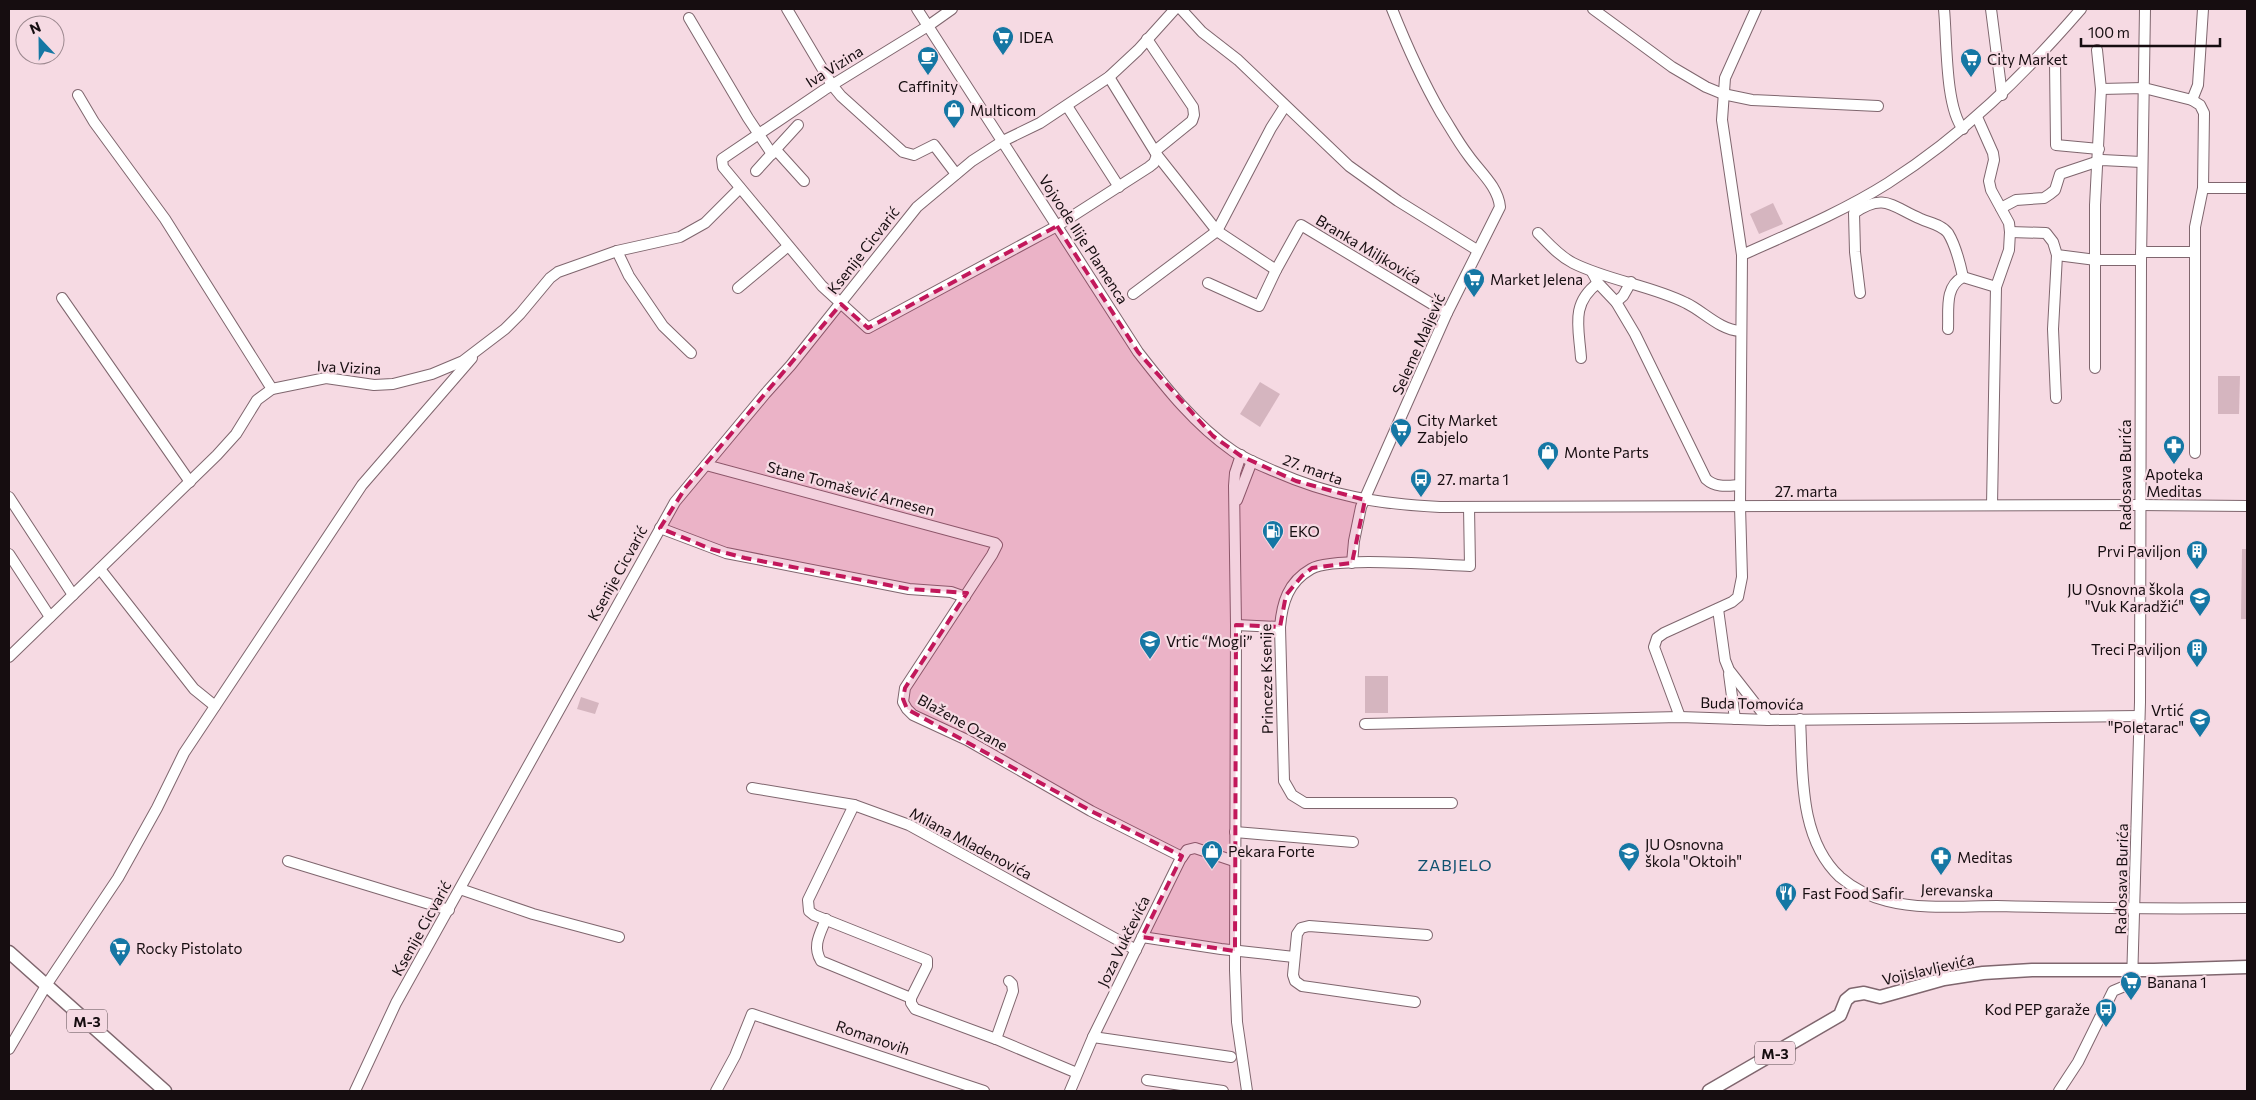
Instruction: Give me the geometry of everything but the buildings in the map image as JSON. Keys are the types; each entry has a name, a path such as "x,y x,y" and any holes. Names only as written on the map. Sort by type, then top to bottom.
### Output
{"main road":[{"name":"M-3","path":"9,952 165,1091"},
{"name":"Vojislavljevića","path":"1709,1091 1840,1015 1846,1000 1852,994 1864,993 1880,997 1954,977 2011,971 2247,967"}],"street":[{"path":"787,9 832,85 841,96 903,152 914,155 934,145 956,174"},
{"name":"Vojvode Ilije Plamenca","path":"917,9 1138,352 1162,383 1214,436 1252,461"},
{"name":"Iva Vizina","path":"952,9 928,26 832,85 722,159 723,167 787,247 822,286 868,328 1058,226"},
{"path":"1119,187 1067,106 1109,77 1175,9"},
{"path":"1181,9 1202,32 1238,60 1358,173 1398,201 1477,250"},
{"name":"Seleme Maljević","path":"1365,500 1477,250 1500,210 1500,202 1494,188 1469,157 1440,111 1418,68 1392,9"},
{"path":"1592,9 1672,67 1706,87 1723,94 1752,100 1878,106"},
{"path":"1680,717 1654,647 1657,638 1738,598 1742,577 1740,331 1742,255 1724,142 1723,94 1729,67 1756,9"},
{"path":"1944,9 1952,105 1957,122 1963,129"},
{"path":"1991,9 2002,95"},
{"path":"1850,209 1963,129 1977,117 2002,95 2081,9"},
{"name":"Radosava Burića","path":"2133,970 2139,716 2141,162 2145,9"},
{"path":"2192,100 2198,85 2203,9"},
{"path":"689,18 758,135 804,181"},
{"path":"1058,226 1154,163 1156,152 1192,121 1194,115 1193,107 1147,39"},
{"path":"2094,368 2095,206 2101,89 2098,50"},
{"path":"2055,62 2056,145 2099,149"},
{"path":"1109,77 1156,152 1217,231 1276,270 1259,306 1208,283"},
{"path":"2101,89 2144,88 2192,100 2200,105 2204,113 2203,188 2195,227 2195,453"},
{"path":"9,657 190,482 236,434 257,400 272,389 165,218 94,122 78,95"},
{"name":"Ksenije Cicvarić","path":"355,1091 396,1003 675,502 841,304 917,207 956,174 1003,142 1067,106"},
{"path":"1133,294 1217,231 1271,128 1285,106"},
{"path":"1977,117 1993,153 1994,160 1989,181 1991,190 2001,208 2010,232 2009,250 1996,287 1992,505"},
{"path":"756,171 798,125"},
{"path":"2001,208 2016,200 2044,198 2055,190 2060,174 2098,161 2141,162"},
{"name":"Iva Vizina","path":"272,389 326,378 374,385 393,384 432,374 463,361 520,314 550,278 558,272 617,251 671,241 705,223 740,188"},
{"path":"2203,188 2247,188"},
{"path":"1742,255 1850,209 1872,203 1887,203 1940,226 1947,232 1964,277"},
{"path":"1850,209 1860,293"},
{"name":"Branka Miljkovića","path":"1276,270 1301,225 1448,313"},
{"path":"2010,232 2046,233 2053,242 2057,255 2053,329 2056,398"},
{"path":"1538,233 1560,255 1592,272 1631,282 1676,298 1724,326 1740,331"},
{"path":"738,288 787,247"},
{"path":"617,251 629,276 663,326 692,353"},
{"path":"2057,255 2096,260 2195,252"},
{"path":"1592,272 1598,283 1616,302 1635,334 1703,474 1714,484 1740,485"},
{"path":"1948,329 1949,295 1954,282 1964,277 1996,287"},
{"path":"1616,302 1623,296 1631,282"},
{"path":"1581,358 1580,304 1598,283"},
{"path":"62,298 190,482"},
{"path":"9,1049 47,984 118,878 157,808 184,753 362,485 481,348"},
{"name":"Princeze Ksenije","path":"1241,455 1235,473 1234,861 1237,1022 1247,1091"},
{"name":"Princeze Ksenije","path":"1235,506 1252,461"},
{"name":"27. marta","path":"1252,461 1316,489 1365,500 1409,506 2139,504 2247,506"},
{"name":"Stane Tomašević Arnesen","path":"706,465 988,540"},
{"path":"9,498 73,595"},
{"path":"1352,563 1354,541 1365,500"},
{"name":"Princeze Ksenije","path":"1452,803 1305,803 1292,795 1284,781 1280,627 1281,612 1286,595 1302,576 1312,568 1352,563 1470,566 1469,507"},
{"path":"660,528 726,553 909,589 955,592 965,596"},
{"name":"Blažene Ozane","path":"988,540 997,545 996,549 905,688 902,699 907,709 913,715 966,740 1091,811 1182,857"},
{"path":"9,554 50,617"},
{"path":"100,568 194,689 215,706"},
{"path":"1718,609 1725,660 1729,670 1735,719"},
{"path":"1236,625 1280,627"},
{"path":"1729,670 1768,720"},
{"name":"Buda Tomovića","path":"1365,724 1680,717 1768,720 2139,716"},
{"name":"Jerevanska","path":"1800,719 1806,807 1812,830 1829,863 1840,876 1869,895 1888,901 1933,906 2135,909 2247,908"},
{"name":"Milana Mladenovića","path":"752,788 854,805 909,825 1136,950"},
{"path":"854,805 808,900 809,911 927,960 927,966 912,998 911,1003 915,1009 996,1039 1077,1073"},
{"path":"1235,832 1353,842"},
{"path":"1182,857 1187,850 1197,848 1234,861"},
{"name":"Joza Vukčevića","path":"1070,1091 1093,1037 1182,857"},
{"path":"288,861 449,910"},
{"path":"460,888 533,914 620,937"},
{"path":"826,919 816,945 816,954 821,961 912,998"},
{"path":"1415,1002 1302,986 1295,981 1293,975 1297,934 1306,926 1427,935"},
{"path":"1142,937 1235,951 1294,957"},
{"path":"2059,1091 2078,1062 2109,996 2113,990 2132,983 2133,970"},
{"path":"996,1039 1013,990 1012,984 1009,981"},
{"name":"Romanovih","path":"716,1091 735,1056 752,1014 984,1091"},
{"path":"1093,1037 1231,1057"},
{"path":"1147,1080 1223,1091"}],"highlighted area":[{"path":"1057,226 1138,352 1213,436 1241,456 1296,481 1365,500 1352,563 1312,568 1302,576 1286,595 1280,627 1236,625 1235,951 1142,937 1182,856 1091,811 907,709 903,699 905,688 967,593 909,589 745,558 711,549 660,528 686,487 841,304 868,328"}],"shaded area":[{"path":"1773,203 1783,224 1759,234 1750,214"},
{"path":"2218,376 2240,376 2239,414 2218,414"},
{"path":"1260,382 1280,394 1260,427 1240,414"},
{"path":"2242,549 2247,549 2247,619 2241,619"},
{"path":"1365,676 1388,676 1388,713 1365,713"},
{"path":"581,697 599,703 595,714 577,709"}],"place":[{"name":"IDEA","path":"1003,56"},
{"name":"Caffinity","path":"928,76"},
{"name":"City Market","path":"1971,78"},
{"name":"Multicom","path":"954,129"},
{"name":"Market Jelena","path":"1474,298"},
{"name":"City Market Zabjelo","path":"1401,448"},
{"name":"Apoteka Meditas","path":"2174,465"},
{"name":"Monte Parts","path":"1548,471"},
{"name":"27. marta 1","path":"1421,498"},
{"name":"EKO","path":"1273,550"},
{"name":"Prvi Paviljon","path":"2197,570"},
{"name":"JU Osnovna škola \"Vuk Karadžić\"","path":"2200,617"},
{"name":"Vrtic “Mogli”","path":"1150,660"},
{"name":"Treci Paviljon","path":"2197,668"},
{"name":"Vrtić \"Poletarac\"","path":"2200,738"},
{"name":"Pekara Forte","path":"1212,870"},
{"name":"JU Osnovna škola \"Oktoih\"","path":"1629,872"},
{"name":"Meditas","path":"1941,876"},
{"name":"Fast Food Safir","path":"1786,912"},
{"name":"Rocky Pistolato","path":"120,967"},
{"name":"Banana 1","path":"2131,1001"},
{"name":"Kod PEP garaže","path":"2106,1028"}],"district":[{"name":"ZABJELO","path":"1455,864"}]}
